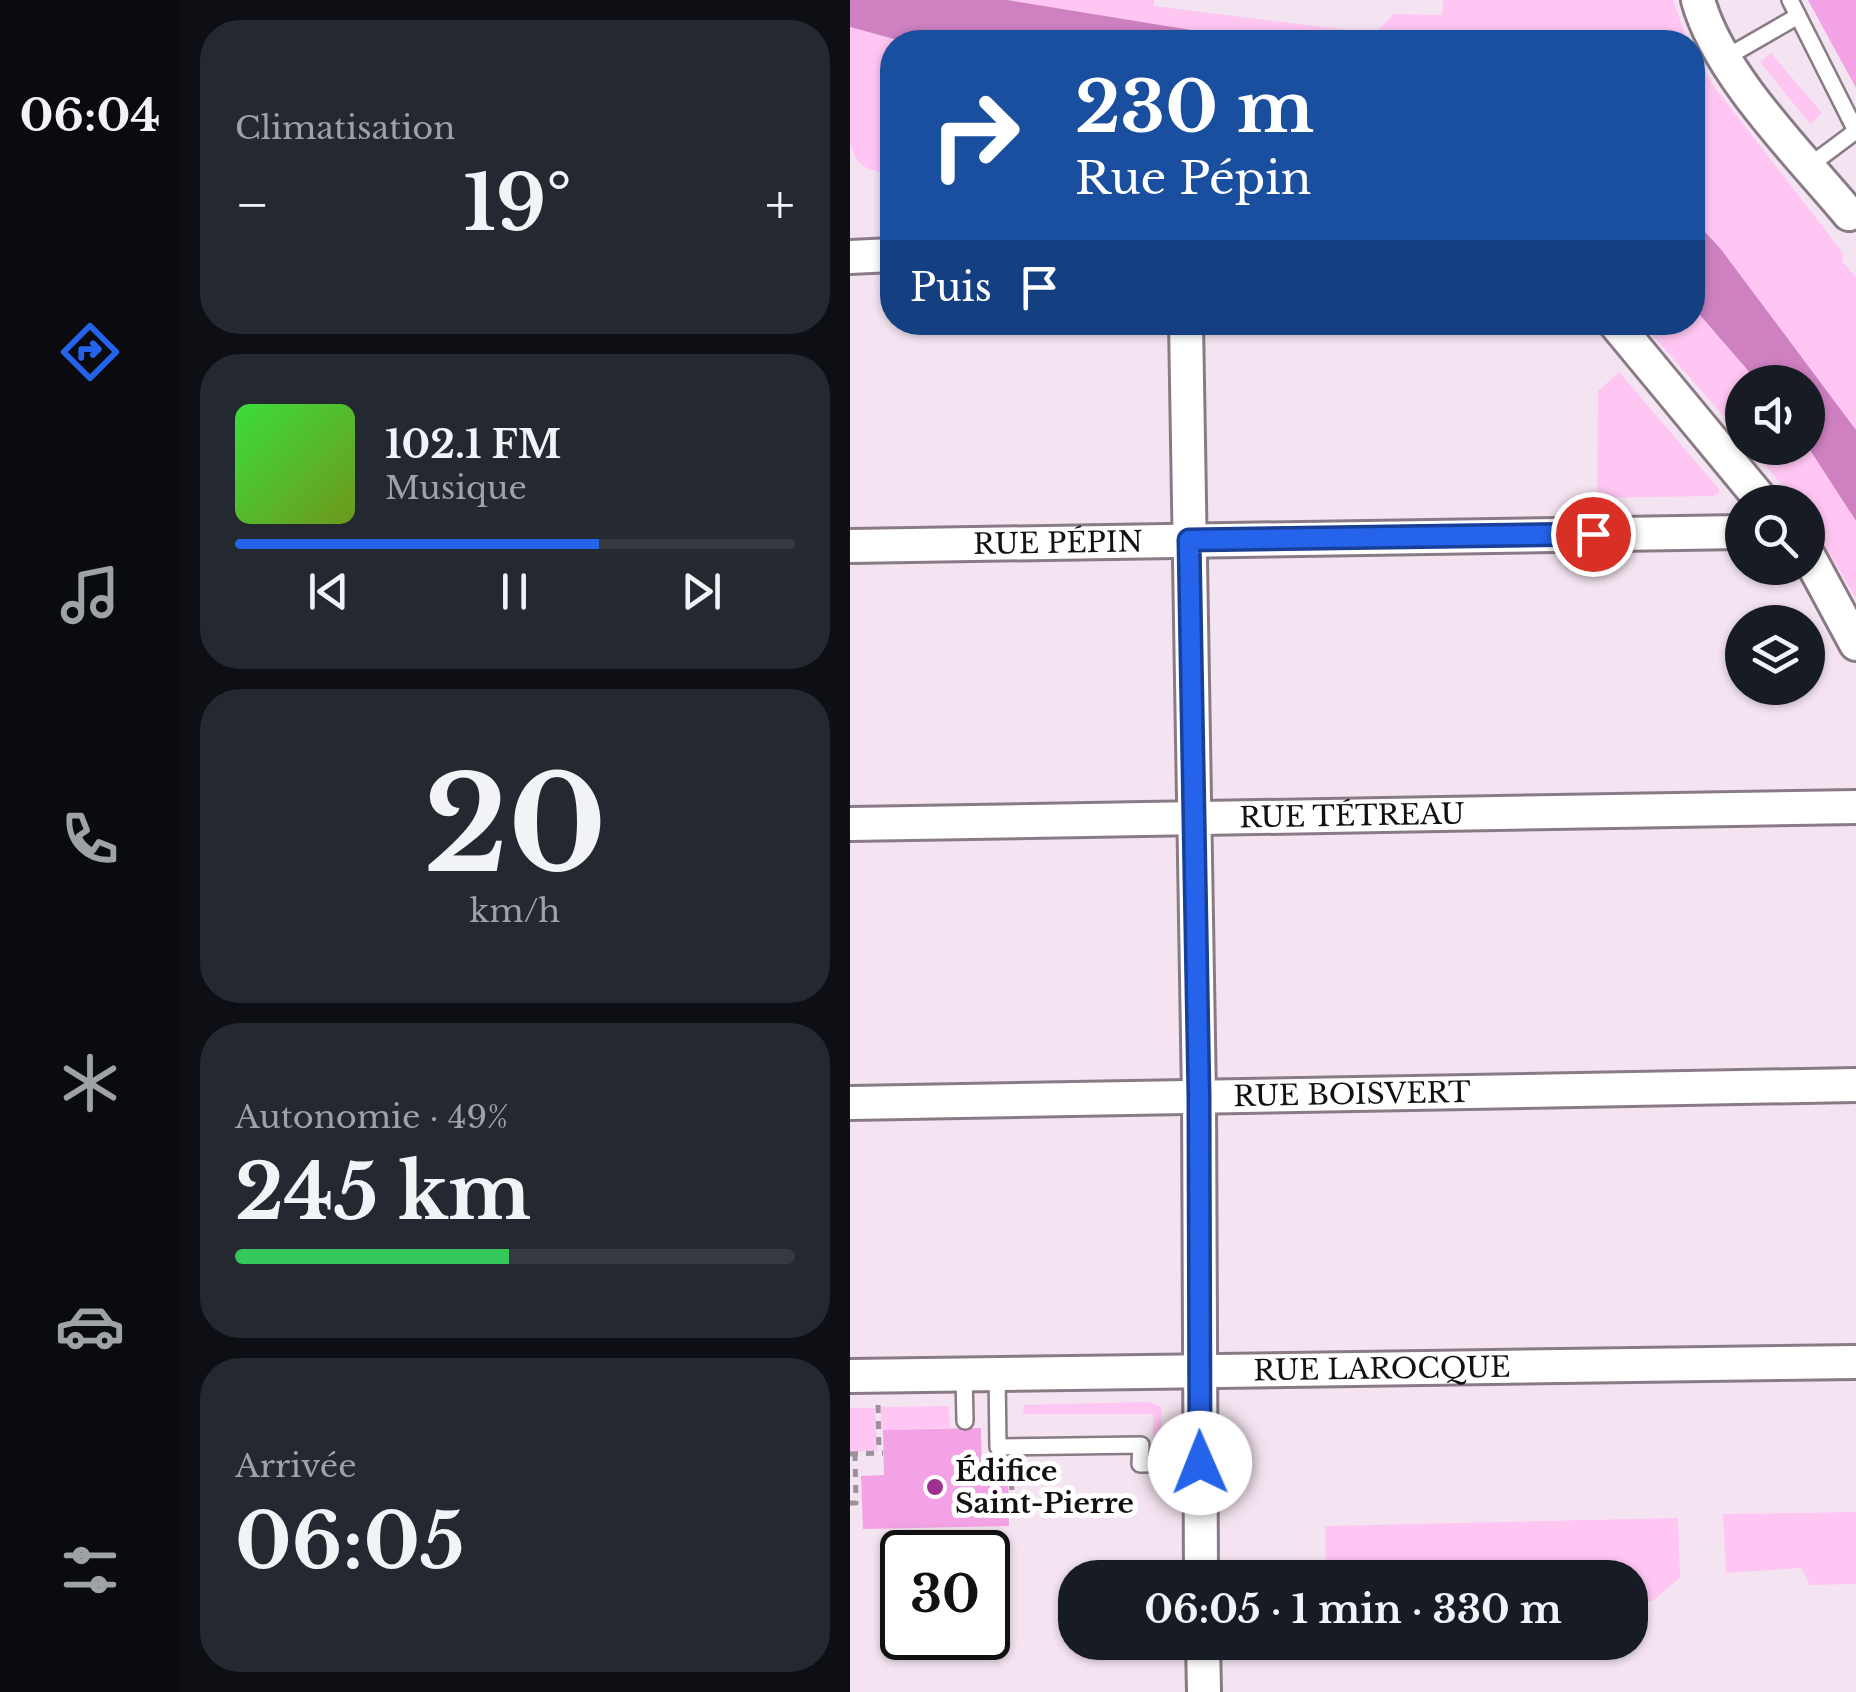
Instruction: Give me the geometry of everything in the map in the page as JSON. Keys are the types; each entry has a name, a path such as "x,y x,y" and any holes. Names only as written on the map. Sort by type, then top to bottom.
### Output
{"street":[{"path":"1698,0 1710,32 1754,100 1849,214"},
{"path":"850,257 880,256"},
{"path":"1186,335 1199,1097 1202,1560"},
{"path":"1625,335 1749,485"},
{"name":"RUE PÉPIN","path":"850,546 1725,532"},
{"path":"1824,585 1856,644"},
{"name":"RUE TÉTREAU","path":"850,824 1856,807"},
{"name":"RUE BOISVERT","path":"850,1102 1856,1085"},
{"name":"RUE LAROCQUE","path":"850,1376 1856,1362"},
{"path":"1203,1660 1204,1692"}],"lane":[{"path":"1790,0 1856,131 1809,166"},
{"path":"1725,58 1798,16"},
{"path":"997,1374 998,1447 1140,1444 1140,1464 1200,1463"},
{"path":"964,1375 964,1420"}],"path":[{"path":"856,1503 852,1454 881,1453 878,1405"},
{"path":"1010,1447 1012,1493 1016,1493"}],"shaded area":[{"path":"850,0 1007,0 1191,30 880,30 880,35 850,27"},
{"path":"1007,0 1154,0 1154,6 1346,30 1191,30"},
{"path":"1443,0 1673,0 1684,30 1378,30 1394,14 1442,15"},
{"path":"850,27 880,35 880,173 861,164 850,143"},
{"path":"1771,53 1822,113 1810,124 1760,62"},
{"path":"1705,72 1843,253 1842,261 1856,277 1856,430 1825,389 1825,365 1807,365 1705,232"},
{"path":"1705,232 1807,365 1743,365 1705,321"},
{"path":"1705,321 1743,365 1725,365 1725,418 1653,335 1705,335"},
{"path":"1619,372 1719,493 1597,498 1598,391"},
{"path":"1825,389 1856,430 1856,521 1820,465 1825,465"},
{"path":"1765,465 1820,465 1856,521 1856,599 1825,546 1825,485 1782,485"},
{"path":"1149,1402 1161,1407 1163,1449 1153,1448 1153,1414 1023,1414 1024,1405"},
{"path":"949,1406 950,1428 881,1430 881,1407"},
{"path":"850,1408 875,1408 877,1451 850,1452"},
{"path":"1856,1512 1856,1584 1810,1585 1801,1568 1726,1573 1723,1514"},
{"path":"1678,1518 1680,1578 1648,1601 1648,1560 1326,1560 1325,1526"}],"building":[{"path":"1808,0 1856,0 1856,88"},
{"name":"Édifice Saint-Pierre","path":"981,1428 982,1471 1008,1471 1009,1526 863,1529 861,1476 884,1475 883,1430"}],"place":[{"name":"Édifice Saint-Pierre","path":"935,1487"}],"route":[{"path":"1200,1463 1199,1097 1189,540 1593,534"}]}
